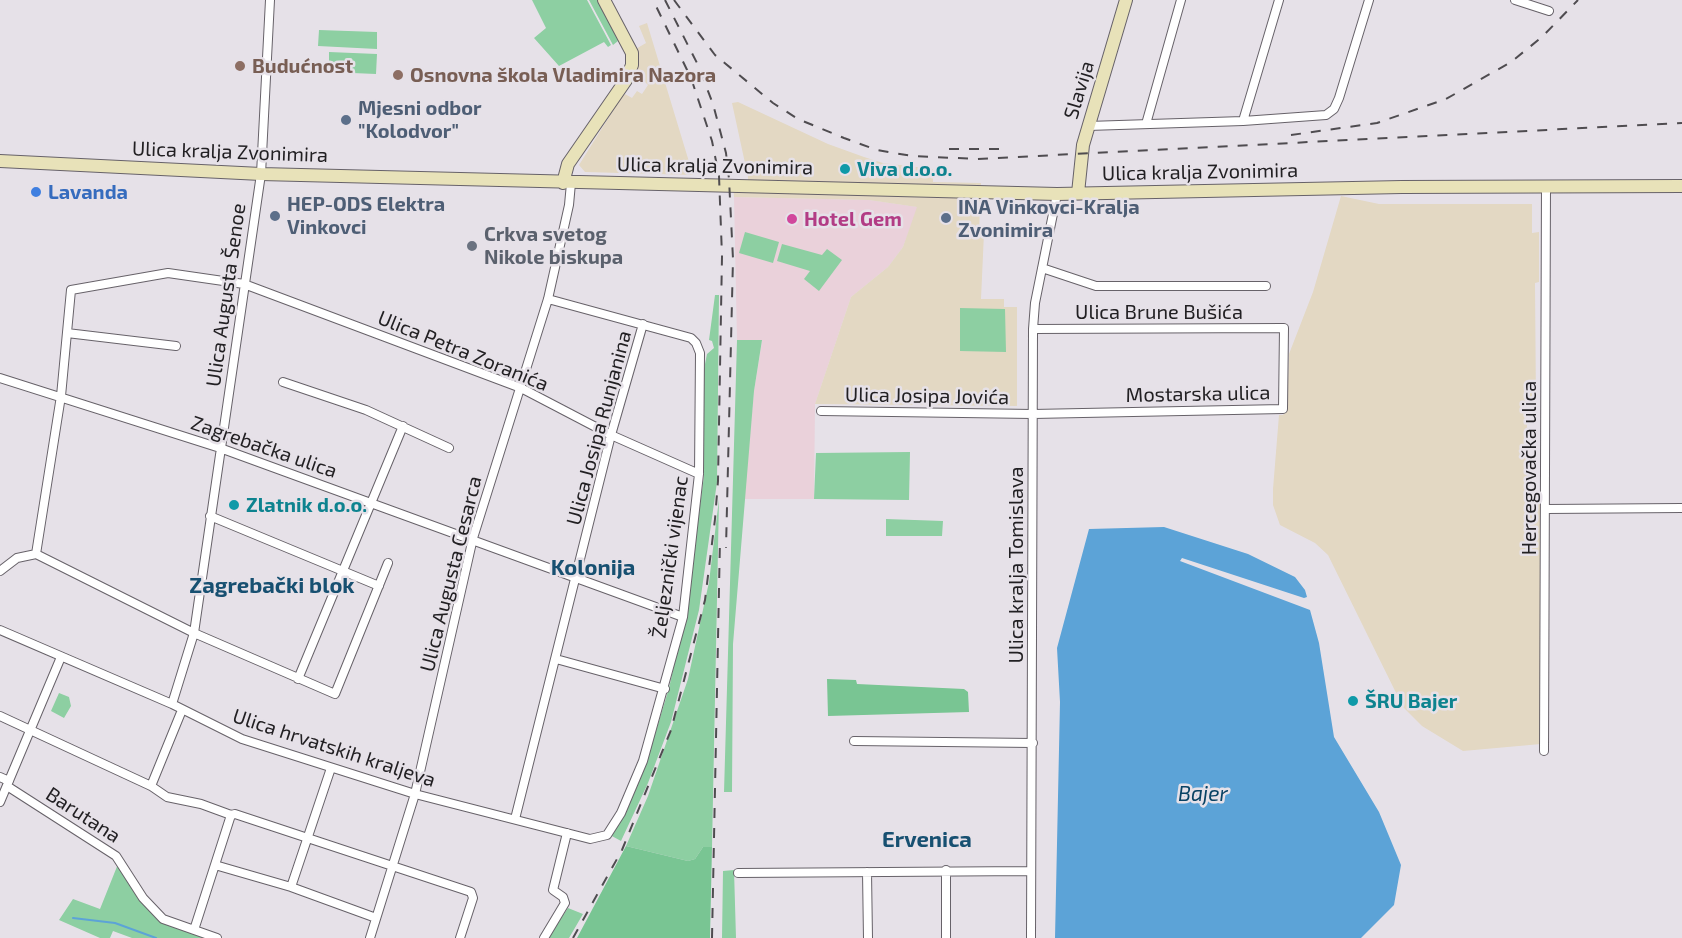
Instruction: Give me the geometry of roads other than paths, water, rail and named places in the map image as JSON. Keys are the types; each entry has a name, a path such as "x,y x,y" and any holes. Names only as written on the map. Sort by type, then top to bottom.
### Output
{"main road":[{"path":"567,183 568,164 626,81 632,65 632,54 604,0"},
{"name":"Slavija","path":"1078,193 1082,149 1126,0"},
{"name":"Ulica kralja Zvonimira","path":"0,161 261,174 1057,194 1546,185 1682,186"}],"street":[{"name":"Ulica Augusta Šenoe","path":"172,704 194,633 261,174 270,0"},
{"path":"1146,124 1181,0"},
{"path":"1243,121 1279,0"},
{"path":"1088,126 1243,121 1326,115 1334,109 1369,0"},
{"path":"1515,0 1549,11"},
{"name":"Ulica Augusta Cesarca","path":"370,938 415,794 473,538 548,299 569,204 567,183"},
{"name":"Hercegovačka ulica","path":"1544,751 1546,185"},
{"name":"Ulica kralja Tomislava","path":"1031,938 1033,329 1042,268 1057,194"},
{"path":"1042,268 1096,286 1266,286"},
{"name":"Ulica Petra Zoranića","path":"67,333 71,291 168,273 244,285 521,388 611,435 699,474"},
{"path":"548,299 643,324"},
{"name":"Željeznički vijenac","path":"607,835 621,813 643,761 665,689 683,617 699,474 701,363 696,343 691,338 643,324"},
{"name":"Ulica Josipa Runjanina","path":"514,819 577,578 611,435 643,324"},
{"name":"Ulica Brune Bušića","path":"1033,329 1284,328"},
{"name":"Mostarska ulica","path":"1033,414 1283,409 1284,328"},
{"path":"36,554 61,396 67,333 176,346"},
{"name":"Zagrebačka ulica","path":"0,378 220,447 683,617"},
{"path":"283,382 366,410 449,448"},
{"name":"Ulica Josipa Jovića","path":"821,411 1033,414"},
{"path":"298,678 403,426"},
{"path":"1546,509 1682,508"},
{"path":"210,516 379,586"},
{"path":"0,571 17,558 36,554 194,633 334,694 388,563"},
{"name":"Ulica hrvatskih kraljeva","path":"0,630 172,704 242,739 415,794 590,839 607,835"},
{"path":"0,802 61,657"},
{"path":"556,659 665,689"},
{"path":"151,786 182,710"},
{"path":"0,716 151,786 166,797 201,804 231,815 235,814 471,892 473,898 460,938"},
{"path":"854,741 1033,743"},
{"path":"291,887 331,768"},
{"name":"Barutana","path":"0,777 116,856 152,911 163,919 217,938"},
{"path":"194,930 231,815"},
{"path":"544,938 566,903 563,897 553,890 567,833"},
{"path":"215,865 291,887 376,918"},
{"path":"946,870 946,938"},
{"path":"738,873 1030,871"},
{"path":"867,872 868,938"}],"water":[{"name":"Bajer","path":"1164,527 1248,554 1295,577 1305,590 1307,597 1304,598 1182,558 1180,561 1310,610 1319,643 1334,737 1379,812 1401,865 1394,905 1361,938 1055,938 1060,702 1057,648 1089,529"}],"waterway":[{"name":"Ervenica","path":"73,918 115,923 156,938"}],"railway":[{"path":"573,938 622,850 671,730 705,600 715,519 718,481 722,256 719,176 712,141 691,78 653,0"},
{"path":"665,0 698,65 713,104 726,153 729,179 733,259 726,548"},
{"path":"674,0 715,55 773,103 798,119 844,138 877,150 912,156 977,159 1682,123"},
{"path":"1291,135 1377,123 1446,99 1511,62 1542,37 1578,0"},
{"path":"949,149 1006,149"},
{"path":"712,938 720,539"}],"place":[{"name":"Budućnost","path":"240,66"},
{"name":"Osnovna škola Vladimira Nazora","path":"398,75"},
{"name":"Mjesni odbor \"Kolodvor\"","path":"346,120"},
{"name":"Viva d.o.o.","path":"845,169"},
{"name":"Lavanda","path":"36,192"},
{"name":"HEP-ODS Elektra Vinkovci","path":"275,216"},
{"name":"INA Vinkovci-Kralja Zvonimira","path":"946,218"},
{"name":"Hotel Gem","path":"792,219"},
{"name":"Crkva svetog Nikole biskupa","path":"472,246"},
{"name":"Zlatnik d.o.o.","path":"234,505"},
{"name":"ŠRU Bajer","path":"1353,701"}],"district":[{"name":"Kolonija","path":"593,568"},
{"name":"Zagrebački blok","path":"272,586"},
{"name":"Ervenica","path":"927,840"}]}
